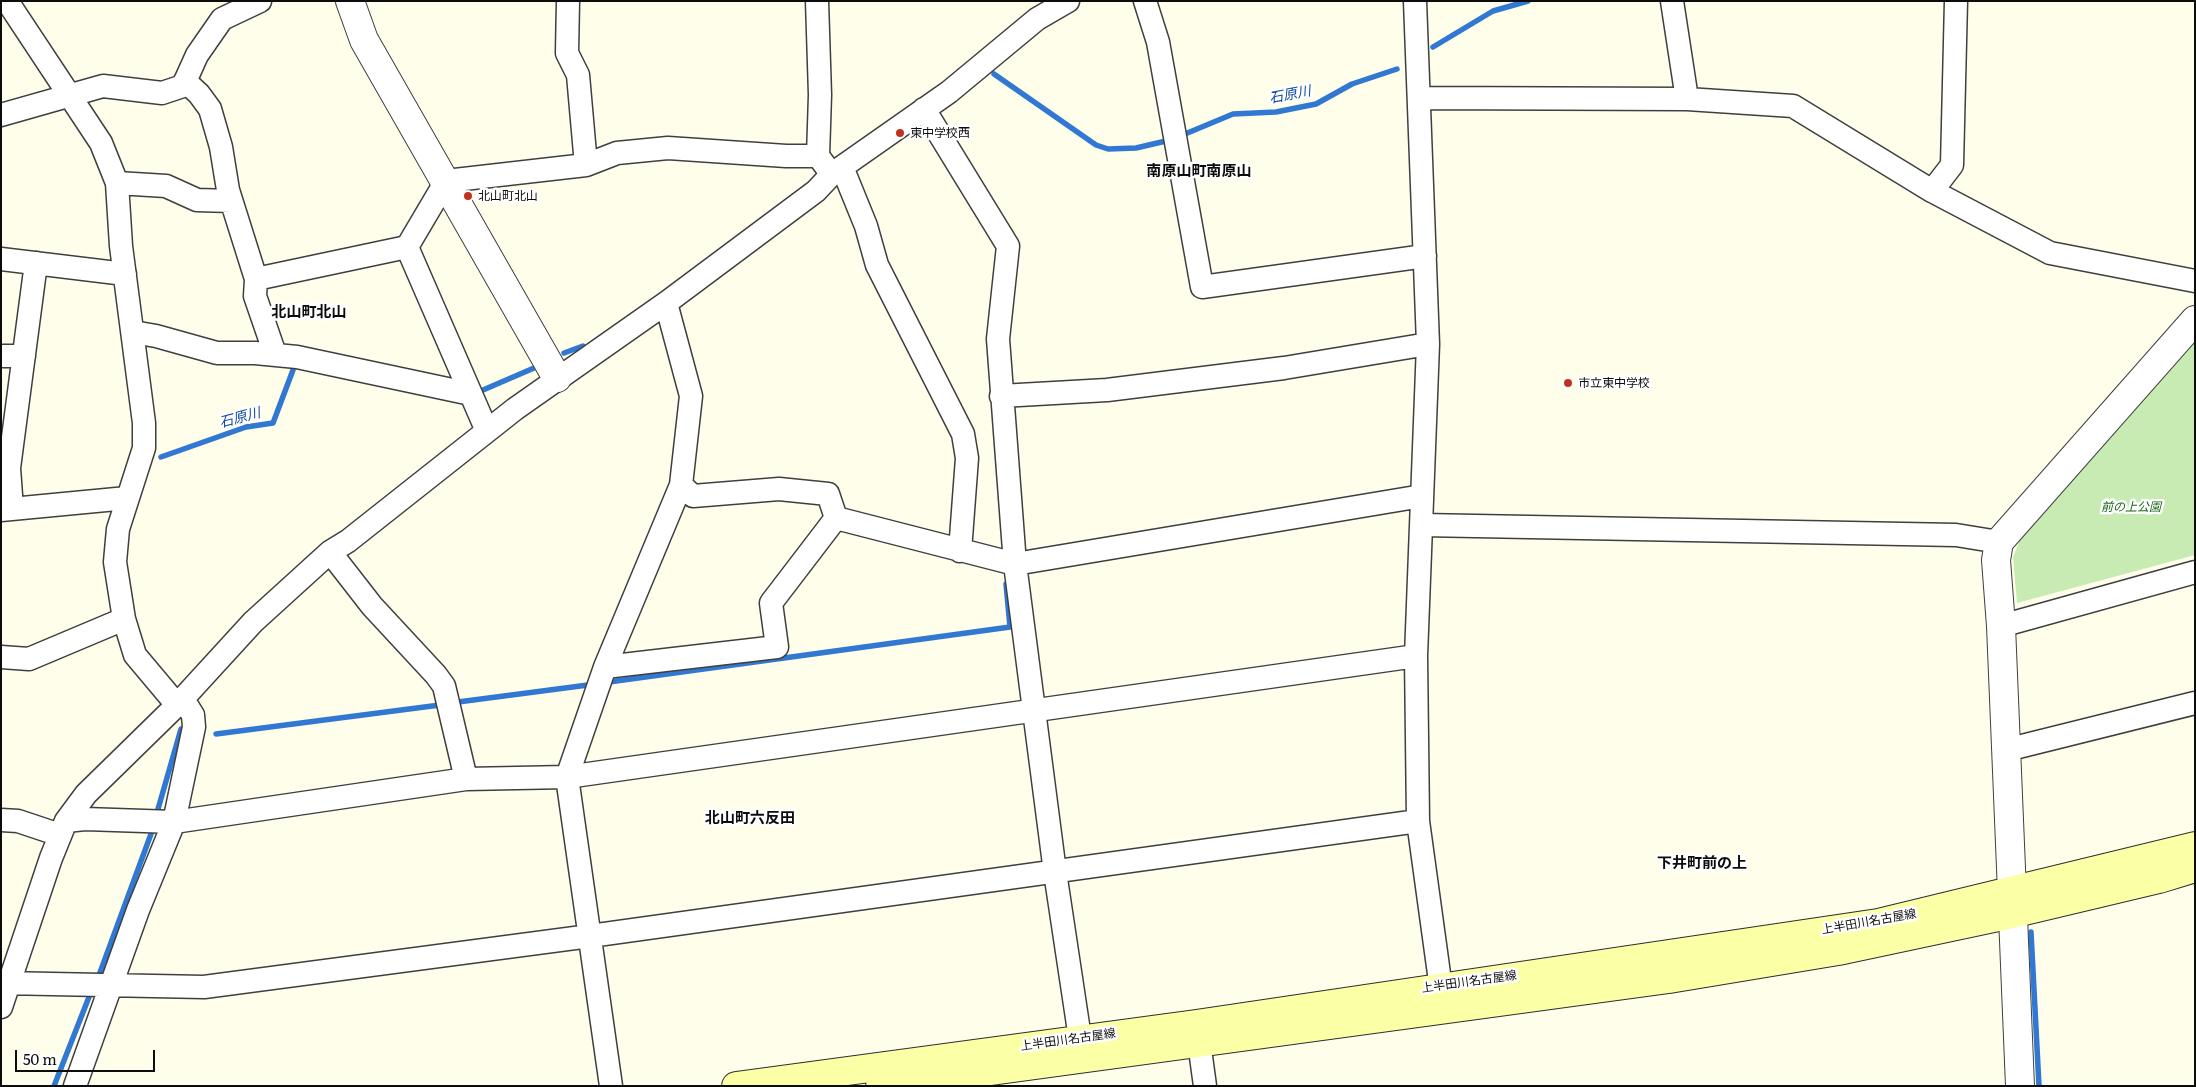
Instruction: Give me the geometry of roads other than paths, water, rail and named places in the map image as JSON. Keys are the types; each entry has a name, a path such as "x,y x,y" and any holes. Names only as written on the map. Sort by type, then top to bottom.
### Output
{"main road":[{"name":"上半田川名古屋線","path":"2012,903 2195,846"},
{"name":"上半田川名古屋線","path":"880,1086 1198,1042 1878,922 2159,879 2195,868"},
{"name":"上半田川名古屋線","path":"736,1086 1080,1038 1442,998"}],"street":[{"path":"8,1 101,143 117,183 125,274 144,423 144,448 118,529 115,562 124,619 135,655 194,716 194,727 174,822 138,910 75,1086"},
{"path":"1,115 68,94 103,86 162,93 183,86 197,55 232,7 260,1"},
{"path":"350,1 364,40 557,378"},
{"path":"568,1 567,53 578,75 586,165"},
{"path":"818,1 820,95 818,156"},
{"path":"1,1007 6,983 63,828 86,794 180,702 254,622 330,552 348,541 487,431 557,378 666,303 816,191 837,171 949,92 1037,19 1068,1"},
{"path":"1145,1 1158,42 1202,287 1425,256"},
{"path":"1415,1 1428,344 1416,656 1418,821 1442,998"},
{"path":"1672,1 1687,99"},
{"path":"1932,191 1952,165 1956,1"},
{"path":"185,81 199,94 210,109 231,201 256,279 255,296 275,354"},
{"path":"1420,98 1687,99 1794,106 1932,191 2050,253 2195,282"},
{"path":"924,109 1008,246 998,339 1015,564 1055,872 1080,1038"},
{"path":"446,181 586,165 617,153 668,148 786,156 818,156 837,171 866,226 877,265 963,434 967,458 960,551"},
{"path":"256,279 407,247 446,181"},
{"path":"117,183 166,186 197,200 231,201"},
{"path":"407,247 487,431"},
{"path":"1,259 125,274"},
{"path":"36,263 9,468 7,509 127,498"},
{"path":"611,1086 567,777 605,667 681,485 691,396 666,303"},
{"path":"2020,1086 2001,626 1996,560 1999,542 2195,320"},
{"path":"133,332 156,336 218,353 275,354 297,357 471,394"},
{"path":"1001,396 1107,390 1274,370 1428,344"},
{"path":"1,356 24,356"},
{"path":"681,485 693,496 780,489 828,494 836,518"},
{"path":"836,518 1015,564 1422,496"},
{"path":"605,667 777,647 771,603 836,518"},
{"path":"1422,524 1956,535 1999,542"},
{"path":"330,552 372,606 444,686 466,779"},
{"path":"2001,626 2195,572"},
{"path":"1,657 29,658 124,619"},
{"path":"1,820 63,828 85,819 174,822 466,779 567,777 1416,656"},
{"path":"2006,750 2195,703"},
{"path":"6,983 204,987 590,936 1418,821"},
{"path":"1198,1042 1205,1086"}],"waterway":[{"name":"石原川","path":"1433,47 1493,11 1528,1"},
{"name":"石原川","path":"1185,134 1233,114 1276,112 1316,104 1352,84 1397,69"},
{"name":"石原川","path":"994,74 1096,145 1108,149 1136,148 1166,141"},
{"name":"石原川","path":"564,353 583,346"},
{"name":"石原川","path":"483,390 534,368"},
{"name":"石原川","path":"161,457 246,427 273,423 293,370"},
{"path":"609,682 1010,627 1006,584"},
{"path":"458,702 588,685"},
{"path":"216,734 440,705"},
{"path":"156,816 181,729"},
{"path":"98,978 151,834"},
{"path":"2031,932 2039,1086"},
{"path":"54,1086 89,997"}],"place":[{"name":"東中学校西","path":"900,133"},
{"name":"北山町北山","path":"468,196"},
{"name":"市立東中学校","path":"1568,383"}],"district":[{"name":"南原山町南原山","path":"1199,172"},
{"name":"北山町北山","path":"309,313"},
{"name":"北山町六反田","path":"750,819"},
{"name":"下井町前の上","path":"1702,864"}],"park label":[{"name":"前の上公園","path":"2131,507"}]}
